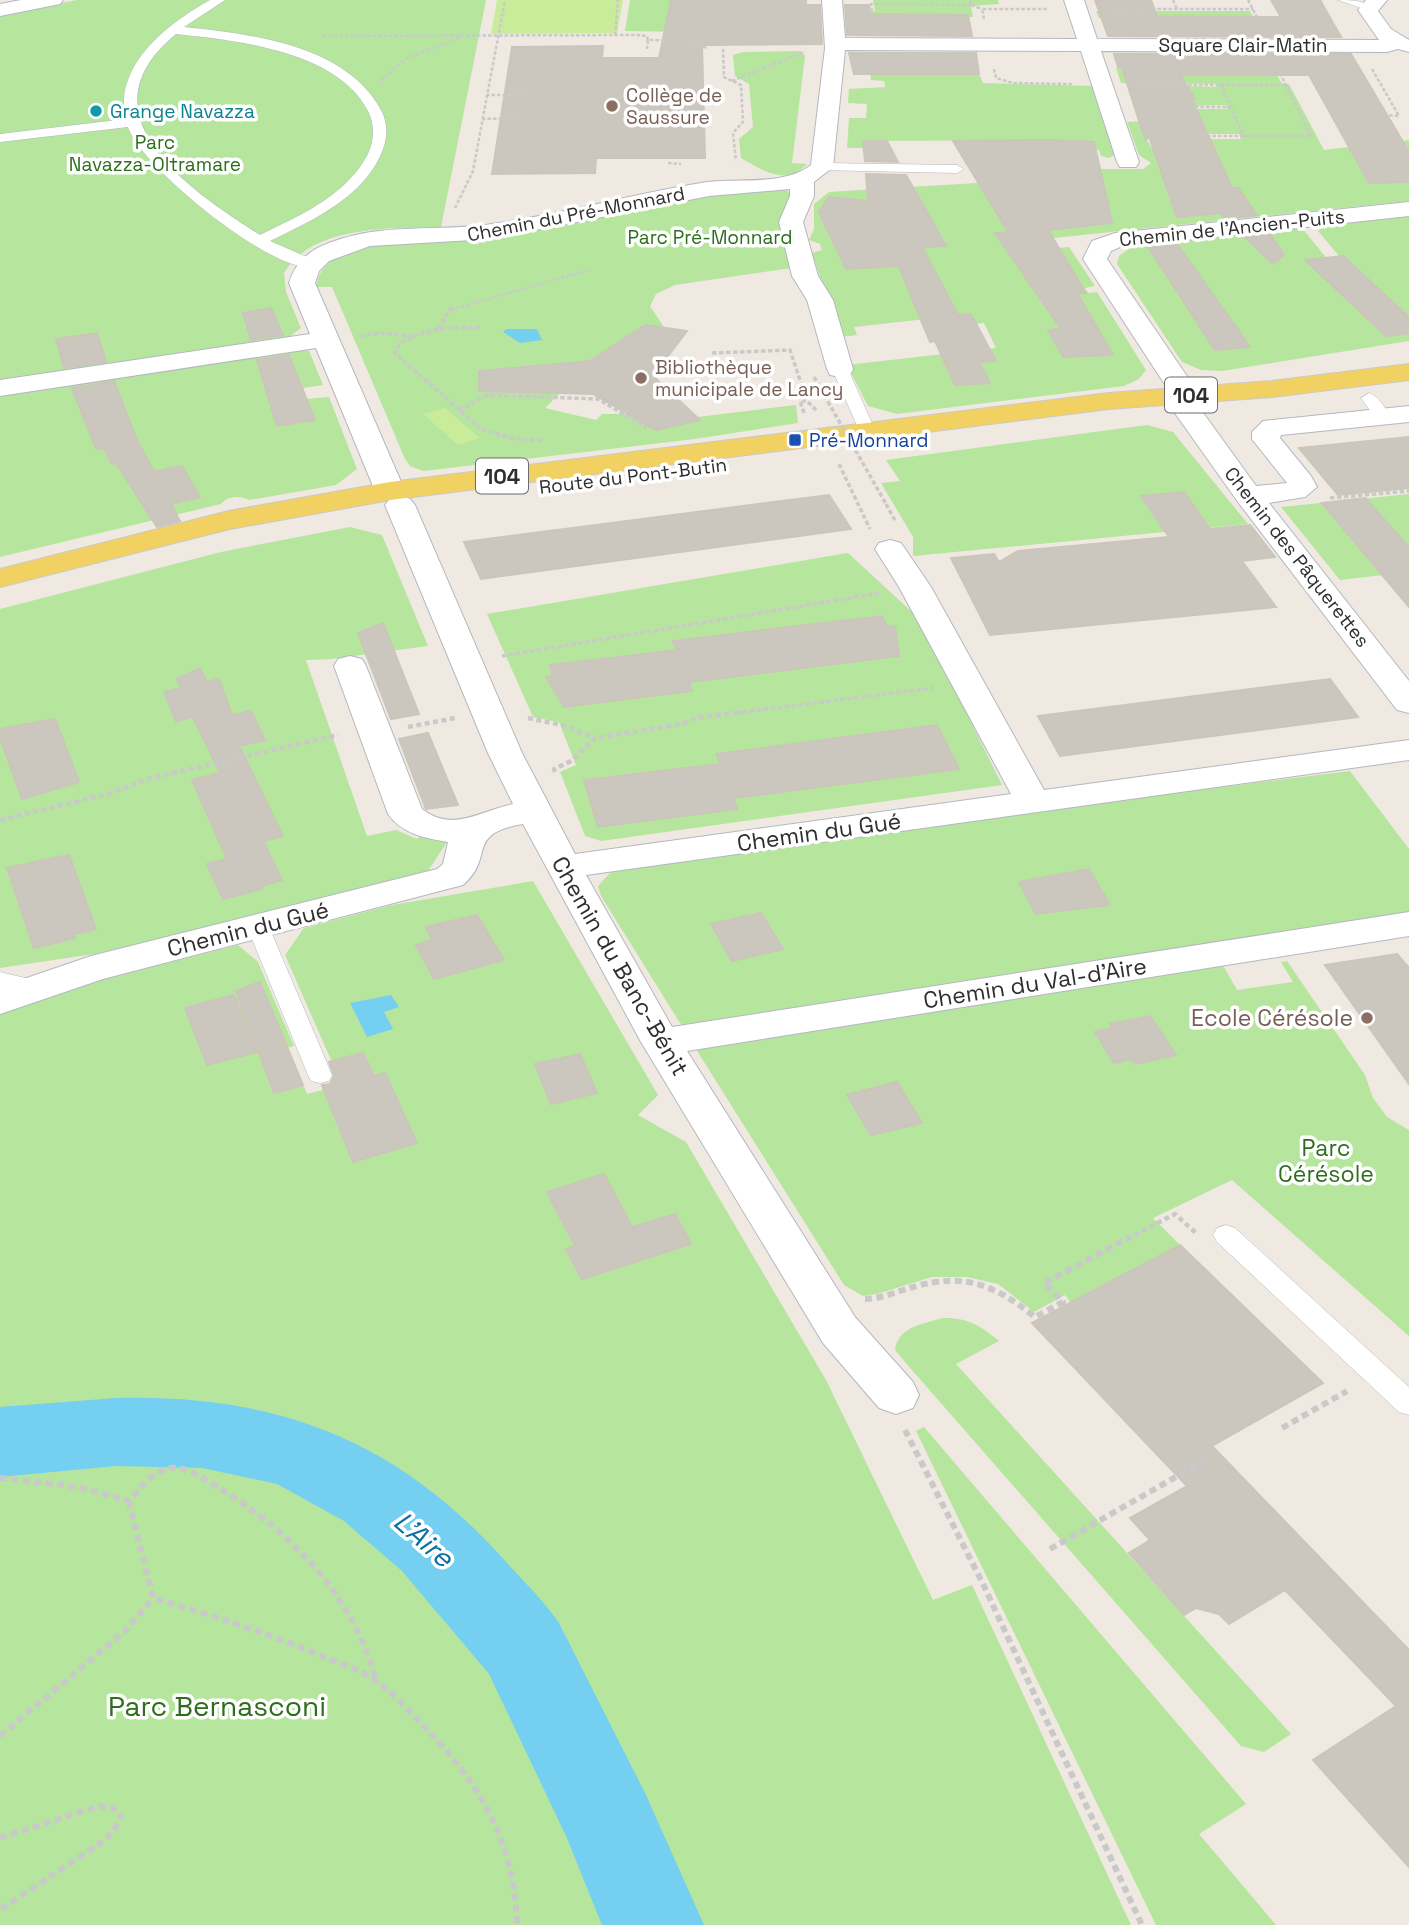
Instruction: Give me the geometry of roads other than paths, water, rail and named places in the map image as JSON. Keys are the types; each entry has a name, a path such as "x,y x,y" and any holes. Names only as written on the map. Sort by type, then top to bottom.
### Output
{"main road":[{"path":"1113,408 1184,399 1409,351"},
{"name":"Route du Pont-Butin","path":"395,498 1409,372"},
{"path":"1184,399 1386,409 1409,394"},
{"name":"Route du Pont-Butin","path":"0,578 52,571 395,498 867,430 1113,408"},
{"name":"Route du Pont-Butin","path":"0,593 52,571"}],"street":[{"path":"0,10 47,0"},
{"path":"1074,0 1128,162"},
{"path":"840,369 820,300 805,276 791,222 812,174 825,46 842,3"},
{"name":"Square Clair-Matin","path":"1367,4 1384,36 1402,45"},
{"name":"Square Clair-Matin","path":"825,46 1402,45"},
{"name":"Chemin du Pré-Monnard","path":"311,264 325,253 368,239 493,232 692,192 812,174"},
{"name":"Chemin de l'Ancien-Puits","path":"1184,399 1095,259 1101,246 1115,240 1409,209"},
{"path":"311,264 305,271 302,284 337,338 395,498"},
{"path":"0,388 337,338"},
{"name":"Chemin des Pâquerettes","path":"1184,399 1248,496 1409,703"},
{"path":"1248,496 1295,491 1302,487 1301,482 1266,439 1266,432 1273,427 1386,409"},
{"name":"Chemin du Banc-Bénit","path":"395,498 532,812 661,1042 839,1331 896,1395"},
{"path":"890,549 915,587 1033,802"},
{"path":"350,666 406,814 414,822 426,827 470,834 486,822 532,812"},
{"name":"Chemin du Gué","path":"563,867 1409,750"},
{"name":"Chemin du Gué","path":"0,1001 17,983 91,969 450,877 463,864 465,843 470,834"},
{"name":"Chemin du Val-d'Aire","path":"661,1042 1409,924"}],"lane":[{"path":"219,0 173,30 139,67 132,89 135,130 151,152 183,185 273,251 311,264"},
{"path":"1345,0 1367,4"},
{"path":"173,30 242,39 299,54 346,78 370,99 378,116 378,147 367,167 351,185 327,204 259,241"},
{"path":"0,138 134,122"},
{"path":"812,174 963,168"},
{"path":"840,369 867,430"},
{"path":"258,927 320,1075"},
{"path":"1226,1235 1404,1400"}],"water":[{"path":"506,329 537,329 542,340 520,343 503,332"},
{"path":"391,995 399,1007 384,1012 393,1029 367,1037 350,1003"}],"waterway":[{"name":"L'Aire","path":"0,1442 144,1431 231,1438 308,1459 374,1495 433,1544 522,1645 600,1804 653,1925"}],"place":[{"name":"Collège de Saussure","path":"612,106"},
{"name":"Grange Navazza","path":"96,111"},
{"name":"Bibliothèque municipale de Lancy","path":"641,378"},
{"name":"Pré-Monnard","path":"795,440"},
{"name":"Ecole Cérésole","path":"1367,1018"}],"park label":[{"name":"Parc Navazza-Oltramare","path":"155,153"},
{"name":"Parc Pré-Monnard","path":"710,237"},
{"name":"Parc Cérésole","path":"1326,1161"},
{"name":"Parc Bernasconi","path":"217,1706"}]}
